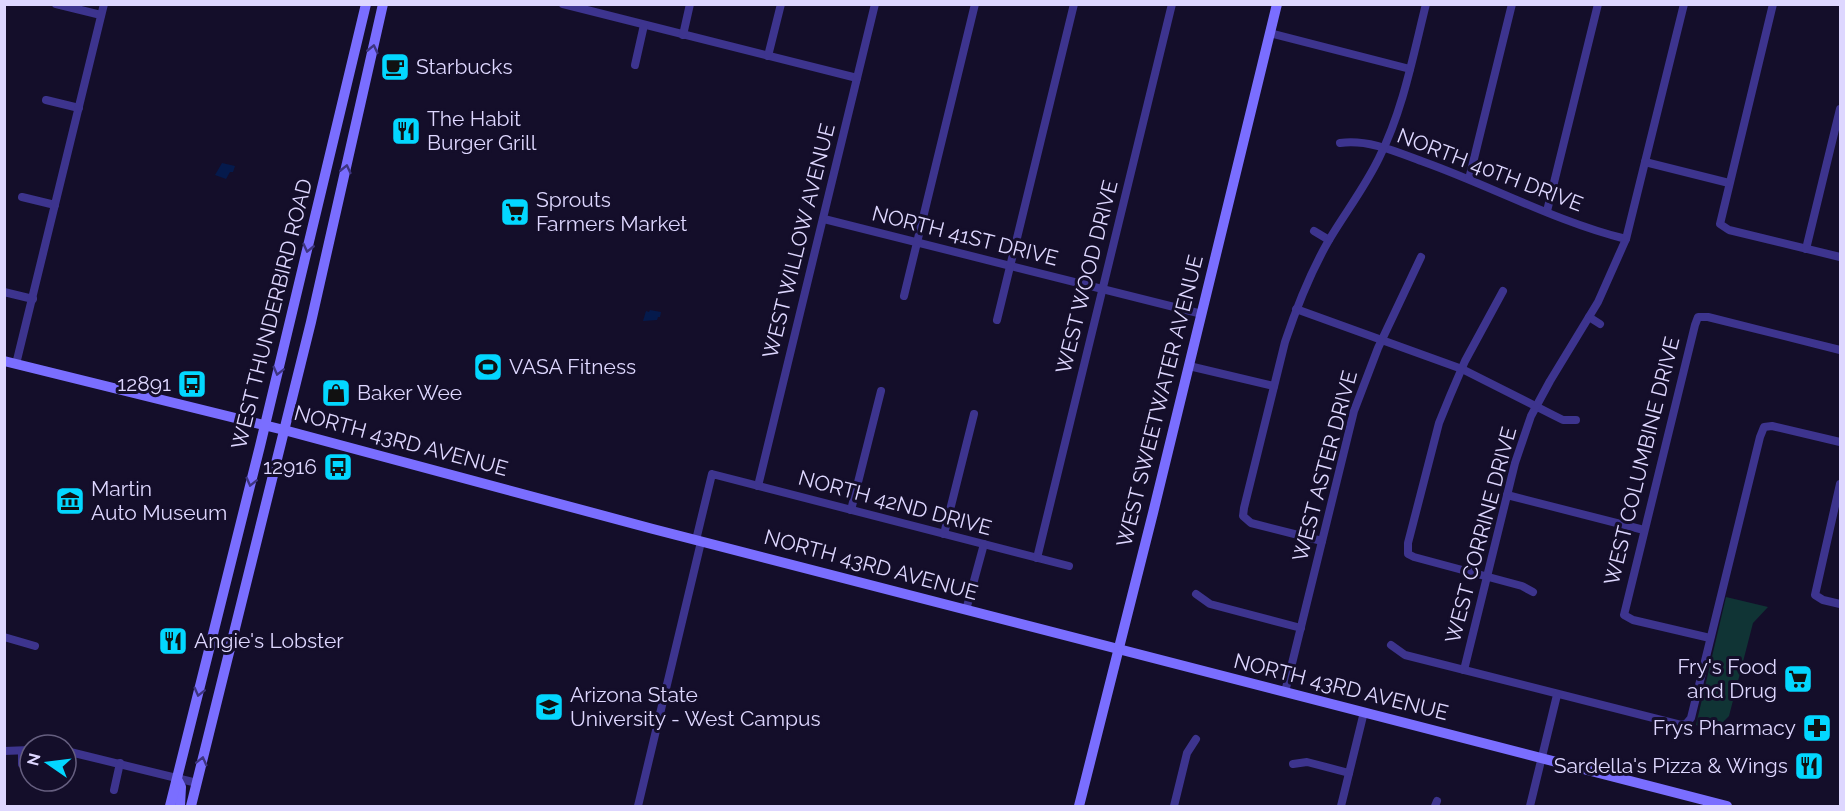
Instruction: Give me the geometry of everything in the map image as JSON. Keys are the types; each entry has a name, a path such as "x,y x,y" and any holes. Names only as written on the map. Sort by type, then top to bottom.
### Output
{"main road":[{"name":"WEST THUNDERBIRD ROAD","path":"170,807 265,426 366,4"},
{"name":"WEST THUNDERBIRD ROAD","path":"191,807 322,274 383,4"},
{"name":"WEST SWEETWATER AVENUE","path":"1079,807 1277,4"},
{"name":"NORTH 43RD AVENUE","path":"4,361 284,430 698,541 1727,807"},
{"path":"206,664 225,669"},
{"path":"177,778 181,787 180,807"}],"street":[{"path":"56,4 101,15"},
{"path":"16,364 104,4"},
{"path":"563,4 857,78"},
{"path":"598,13 600,4"},
{"path":"683,35 690,4"},
{"path":"768,56 781,4"},
{"name":"WEST WILLOW AVENUE","path":"758,486 875,4"},
{"path":"904,296 975,4"},
{"path":"997,320 1074,4"},
{"name":"WEST WOOD DRIVE","path":"1037,558 1172,4"},
{"path":"1322,541 1251,523 1243,516 1285,342 1296,309 1329,240 1374,169 1384,148 1398,114 1426,4"},
{"path":"1469,179 1512,4"},
{"path":"1547,211 1598,4"},
{"name":"WEST CORRINE DRIVE","path":"1464,670 1515,463 1536,407 1608,282 1626,239 1684,4"},
{"path":"1773,4 1720,224 1729,230 1840,257"},
{"path":"635,65 644,25"},
{"path":"1270,33 1410,69"},
{"path":"46,100 79,108"},
{"path":"1806,249 1840,109"},
{"name":"NORTH 40TH DRIVE","path":"1340,143 1358,141 1384,148 1469,179 1583,226 1626,239"},
{"path":"1645,162 1730,183"},
{"path":"22,197 55,205"},
{"name":"NORTH 41ST DRIVE","path":"824,219 1202,314"},
{"path":"1314,231 1329,240"},
{"name":"WEST ASTER DRIVE","path":"1285,692 1354,411 1382,339 1421,257"},
{"path":"1503,291 1462,369 1439,423 1408,543 1408,554 1522,586 1533,592"},
{"path":"4,292 33,299"},
{"path":"1296,309 1462,369 1563,420 1576,420"},
{"path":"1589,316 1600,324"},
{"name":"WEST COLUMBINE DRIVE","path":"1710,638 1633,620 1624,615 1698,317 1708,316 1840,350"},
{"path":"1189,366 1274,386"},
{"path":"851,510 881,391"},
{"path":"944,534 974,414"},
{"path":"1391,645 1405,656 1557,695 1681,725 1686,724 1691,718 1764,427 1773,426 1840,442"},
{"name":"NORTH 42ND DRIVE","path":"698,541 712,474 1070,566"},
{"path":"1840,484 1815,595 1823,600 1840,604"},
{"path":"1507,495 1644,530"},
{"path":"638,807 698,541"},
{"path":"966,610 984,544"},
{"path":"1196,594 1210,604 1301,628"},
{"path":"4,637 35,646"},
{"path":"1530,807 1557,695"},
{"path":"1341,807 1364,712"},
{"path":"1174,807 1187,753 1196,739"},
{"path":"78,754 196,783"},
{"path":"1293,764 1307,762 1349,773"},
{"path":"114,790 120,763"}],"green space":[{"path":"1726,597 1768,607 1753,623 1729,716 1722,723 1719,734 1696,725"}],"water":[{"path":"222,163 235,166 226,179 215,175"},
{"path":"646,311 661,312 660,317 657,320 643,321"}],"place":[{"name":"Starbucks","path":"395,67"},
{"name":"The Habit Burger Grill","path":"406,131"},
{"name":"Sprouts Farmers Market","path":"515,212"},
{"name":"VASA Fitness","path":"488,367"},
{"name":"12891","path":"192,384"},
{"name":"Baker Wee","path":"336,393"},
{"name":"12916","path":"338,467"},
{"name":"Martin Auto Museum","path":"70,501"},
{"name":"Angie's Lobster","path":"173,641"},
{"name":"Fry's Food and Drug","path":"1798,679"},
{"name":"Arizona State University - West Campus","path":"549,707"},
{"name":"Frys Pharmacy","path":"1817,728"},
{"name":"Sardella's Pizza & Wings","path":"1809,766"}]}
